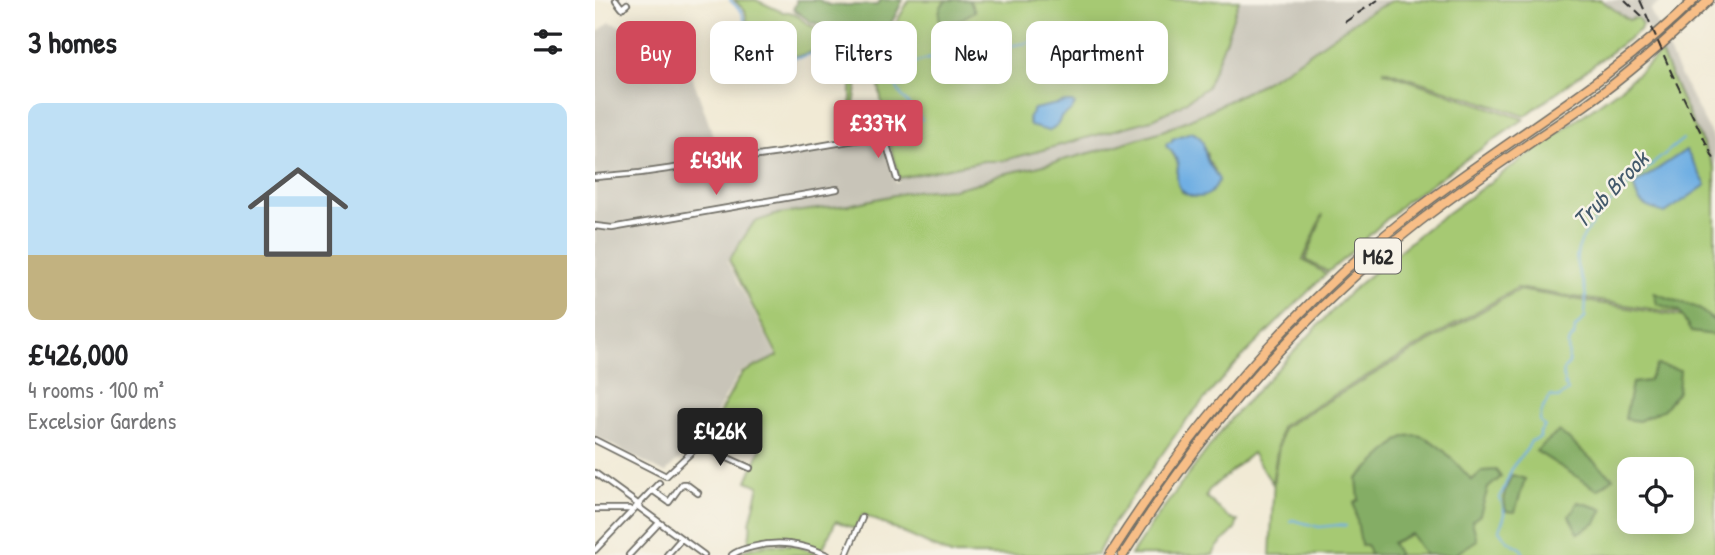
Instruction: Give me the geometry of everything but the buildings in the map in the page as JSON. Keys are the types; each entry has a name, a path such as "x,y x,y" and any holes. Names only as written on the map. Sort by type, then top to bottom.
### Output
{"highway":[{"name":"M62","path":"1110,555 1197,429 1260,355 1328,286 1413,213 1579,96 1694,0"},
{"name":"M62","path":"1123,555 1149,513 1207,435 1268,362 1336,294 1419,222 1641,62 1709,0"}],"street":[{"path":"616,0 622,8 627,4"},
{"path":"595,177 779,153 884,135 897,179"},
{"path":"595,226 612,228 837,189"},
{"path":"595,440 666,476 699,445 708,432"},
{"path":"699,445 751,468"},
{"path":"595,473 704,555"},
{"path":"595,550 659,483"},
{"path":"652,489 669,502 682,484 698,493"},
{"path":"595,509 632,511"},
{"path":"845,555 862,518"},
{"path":"629,555 659,523"},
{"path":"667,555 681,539"},
{"path":"732,555 737,551 773,543 809,547 827,555"}],"shaded area":[{"path":"1239,0 1393,0 1364,15 1288,68 1257,86 1165,130 1105,149 997,175 982,182 953,189 913,191 848,205 778,214 754,222 727,261 776,356 740,372 702,438 665,473 595,436 595,34 610,22 616,24 616,84 695,84 723,164 880,137 884,138 896,183 899,178 984,161 1001,161 1152,120 1207,87"},
{"path":"1601,0 1628,0 1634,4 1631,0 1661,0 1650,10 1715,142 1715,169 1648,30 1638,18 1630,20"}],"green space":[{"path":"734,0 756,0 782,12 795,14 811,26 811,52 797,56 797,21 747,21 745,11"},
{"path":"796,0 819,0 829,5 877,5 881,0 903,0 892,21 811,22 793,9"},
{"path":"909,0 1239,0 1207,87 1179,106 1151,120 1001,161 984,161 899,178 886,130 877,84 917,84 917,21 897,21"},
{"path":"947,0 969,0 975,11 958,21 940,21 942,5"},
{"path":"1393,0 1601,0 1629,20 1638,18 1642,25 1640,30 1525,116 1384,70 1524,119 1405,202 1328,272 1306,260 1323,214 1303,260 1326,274 1235,364 1184,423 1112,525 1097,555 951,555 863,514 855,529 836,521 822,550 786,542 749,545 750,523 759,486 747,481 761,448 711,428 742,373 778,356 729,260 754,222 778,214 848,205 913,191 953,189 982,182 997,175 1105,149 1165,130 1257,86 1288,68 1364,15","holes":["1167,143 1207,152 1207,159 1215,171 1194,197 1182,192 1178,185 1178,163"]},
{"path":"1661,53 1715,169 1715,319 1517,288 1281,426 1272,483 1252,453 1209,490 1206,497 1228,517 1238,521 1213,555 1131,555 1231,418 1351,291 1428,227 1622,87"},
{"path":"858,84 851,124 844,128 842,125 851,99 851,86"},
{"path":"1518,290 1715,322 1715,555 1270,555 1274,477 1282,428"},
{"path":"1654,293 1698,308 1715,322 1715,335 1691,332 1679,311 1657,304"},
{"path":"1657,365 1680,370 1678,391 1664,409 1639,421 1625,419 1632,383 1648,381"},
{"path":"1559,431 1613,478 1598,490 1536,451"},
{"path":"1417,435 1440,447 1472,480 1482,471 1496,470 1501,477 1488,488 1480,515 1472,521 1477,540 1454,555 1425,555 1411,534 1392,543 1399,555 1370,555 1367,545 1361,545 1354,502 1359,500 1357,479 1399,440"},
{"path":"1512,475 1525,479 1515,512 1506,511 1504,501"},
{"path":"1578,502 1603,509 1596,523 1578,533 1569,516"},
{"path":"765,545 793,545 823,555 736,555"}],"water":[{"path":"1066,102 1075,104 1049,131 1030,126 1028,118 1034,109"},
{"path":"1191,132 1202,140 1207,160 1219,180 1209,194 1199,197 1190,196 1181,189 1177,181 1177,162 1166,146 1172,139"},
{"path":"1686,150 1706,185 1665,213 1643,205 1637,197 1634,185"}],"waterway":[{"path":"730,0 742,12 746,26 767,39 788,46 788,57 806,56 833,43 885,71 950,53 994,45 1026,43"},
{"path":"895,84 922,120"},
{"name":"Trub Brook","path":"1524,555 1520,548 1499,530 1504,518 1500,498 1513,466 1531,441 1540,438 1540,432 1545,426 1540,419 1547,402 1551,396 1558,398 1568,391 1563,375 1569,364 1568,343 1574,336 1575,328 1585,318 1586,294 1576,259 1582,240 1621,192 1683,139"},
{"path":"1290,521 1319,527 1346,526"}],"railway":[{"path":"1345,22 1378,0"},
{"path":"1625,0 1642,16"},
{"path":"1640,0 1672,74 1715,161"}]}
